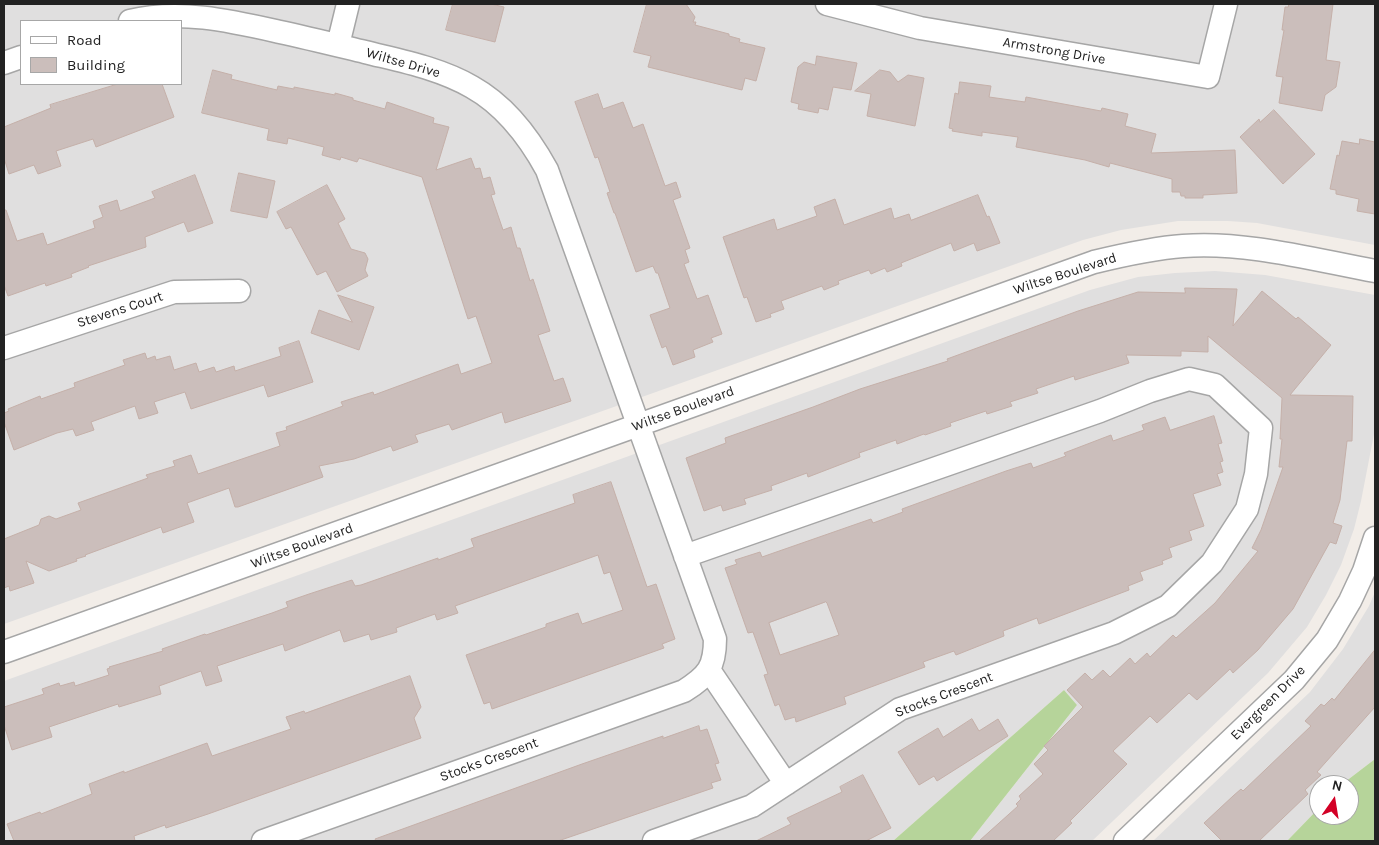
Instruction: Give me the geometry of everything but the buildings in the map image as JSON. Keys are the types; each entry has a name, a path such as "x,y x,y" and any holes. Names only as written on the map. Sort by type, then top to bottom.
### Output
{"street":[{"path":"338,45 348,4"},
{"name":"Armstrong Drive","path":"827,4 920,28 1208,77 1226,4"},
{"name":"Wiltse Drive","path":"138,20 170,16 205,17 338,45 429,68 472,87 499,106 520,126 535,147 547,170 638,426"},
{"path":"4,63 20,57"},
{"name":"Wiltse Boulevard","path":"4,652 1094,262 1140,251 1185,246 1248,247 1375,271"},
{"name":"Stevens Court","path":"4,348 174,292 239,290"},
{"name":"Stocks Crescent","path":"654,841 752,806 900,709 1114,633 1168,606 1212,564 1247,509 1256,474 1261,428 1215,385 1189,379 1150,391 1100,411 685,556"},
{"path":"638,426 715,639 715,655 709,670 786,784"},
{"name":"Evergreen Drive","path":"1125,841 1294,680 1327,640 1350,601 1364,571 1375,538"},
{"name":"Stocks Crescent","path":"263,841 684,691 698,682 709,670"}],"shaded area":[{"path":"4,4 1375,4 1375,245 1257,223 1228,221 1178,221 1121,230 1083,240 4,624"},
{"path":"1215,271 1265,275 1375,295 1375,429 1361,501 1354,529 1341,565 1307,627 1268,673 1092,841 970,841 1077,705 1064,690 893,841 4,841 4,681 1090,290 1138,277"},
{"path":"1375,592 1375,759 1354,775 1309,775 1309,818 1287,841 1153,841 1310,692 1343,649 1369,606"}],"green space":[{"path":"1064,690 1077,705 970,841 893,841"},
{"path":"1375,759 1375,841 1287,841 1309,818 1309,825 1359,825 1359,775 1354,775"}]}
